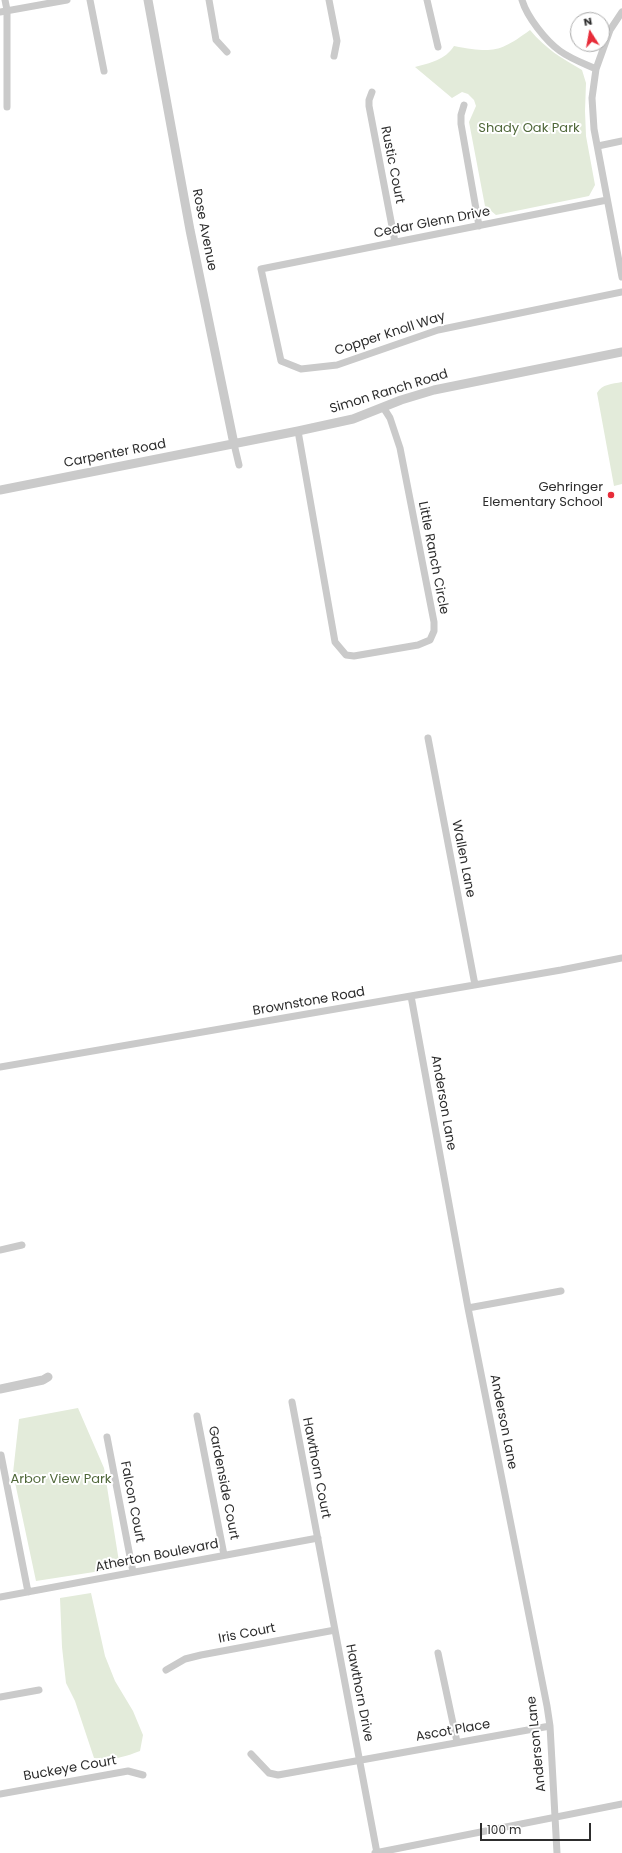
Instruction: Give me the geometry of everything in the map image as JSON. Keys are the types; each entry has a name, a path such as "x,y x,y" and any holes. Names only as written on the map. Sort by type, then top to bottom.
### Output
{"street":[{"path":"5,0 3,11 7,107"},
{"path":"3,11 67,0"},
{"path":"90,0 104,71"},
{"name":"Rose Avenue","path":"148,0 190,230 239,465"},
{"path":"208,0 216,40 227,52"},
{"path":"329,0 337,41 334,56"},
{"path":"427,0 438,46"},
{"path":"522,0 538,29 560,51 596,69"},
{"path":"622,12 610,30 596,69 592,98 594,129 622,277"},
{"name":"Rustic Court","path":"372,92 369,100 369,106 395,242"},
{"path":"464,105 461,115 461,124 479,226"},
{"path":"598,146 622,141"},
{"name":"Cedar Glenn Drive","path":"261,269 607,200"},
{"name":"Copper Knoll Way","path":"261,269 281,361 301,369 337,365 438,330 622,292"},
{"name":"Simon Ranch Road","path":"234,444 353,419 434,390 622,352"},
{"name":"Little Ranch Circle","path":"298,431 335,642 346,655 354,656 418,645 430,640 434,631 434,622 400,448 390,418 382,408"},
{"name":"Carpenter Road","path":"0,490 234,444"},
{"name":"Wallen Lane","path":"428,738 475,985"},
{"name":"Brownstone Road","path":"0,1067 475,985 622,958"},
{"name":"Anderson Lane","path":"411,996 468,1308 550,1726 557,1853"},
{"path":"0,1250 22,1245"},
{"path":"468,1308 561,1290"},
{"path":"0,1383 42,1375 48,1377 43,1380 0,1389"},
{"name":"Hawthorn Court","path":"292,1402 318,1538"},
{"name":"Gardenside Court","path":"197,1416 224,1555"},
{"name":"Falcon Court","path":"107,1437 133,1572"},
{"path":"1,1455 28,1592"},
{"name":"Atherton Boulevard","path":"0,1597 318,1538"},
{"name":"Hawthorn Drive","path":"318,1538 377,1853"},
{"name":"Iris Court","path":"166,1670 185,1659 201,1655 335,1630"},
{"path":"438,1653 457,1742"},
{"path":"0,1697 39,1690"},
{"name":"Ascot Place","path":"251,1754 269,1773 278,1775 550,1726"},
{"name":"Buckeye Court","path":"0,1794 128,1771 143,1775"},
{"path":"377,1853 622,1804"}],"green space":[{"name":"Shady Oak Park","path":"530,30 554,53 582,70 586,83 586,136 595,185 589,196 496,215 485,206 469,122 476,106 474,100 468,94 462,92 452,98 415,67 442,58 454,46 478,50 495,49 510,43"},
{"path":"622,382 622,484 614,486 597,393 604,386"},
{"name":"Arbor View Park","path":"78,1408 104,1468 120,1568 36,1581 13,1473 19,1419"},
{"path":"91,1593 105,1656 115,1681 133,1711 143,1735 140,1751 117,1758 94,1758 75,1701 66,1683 62,1647 60,1598"}],"place":[{"name":"Gehringer Elementary School","path":"611,495"}]}
